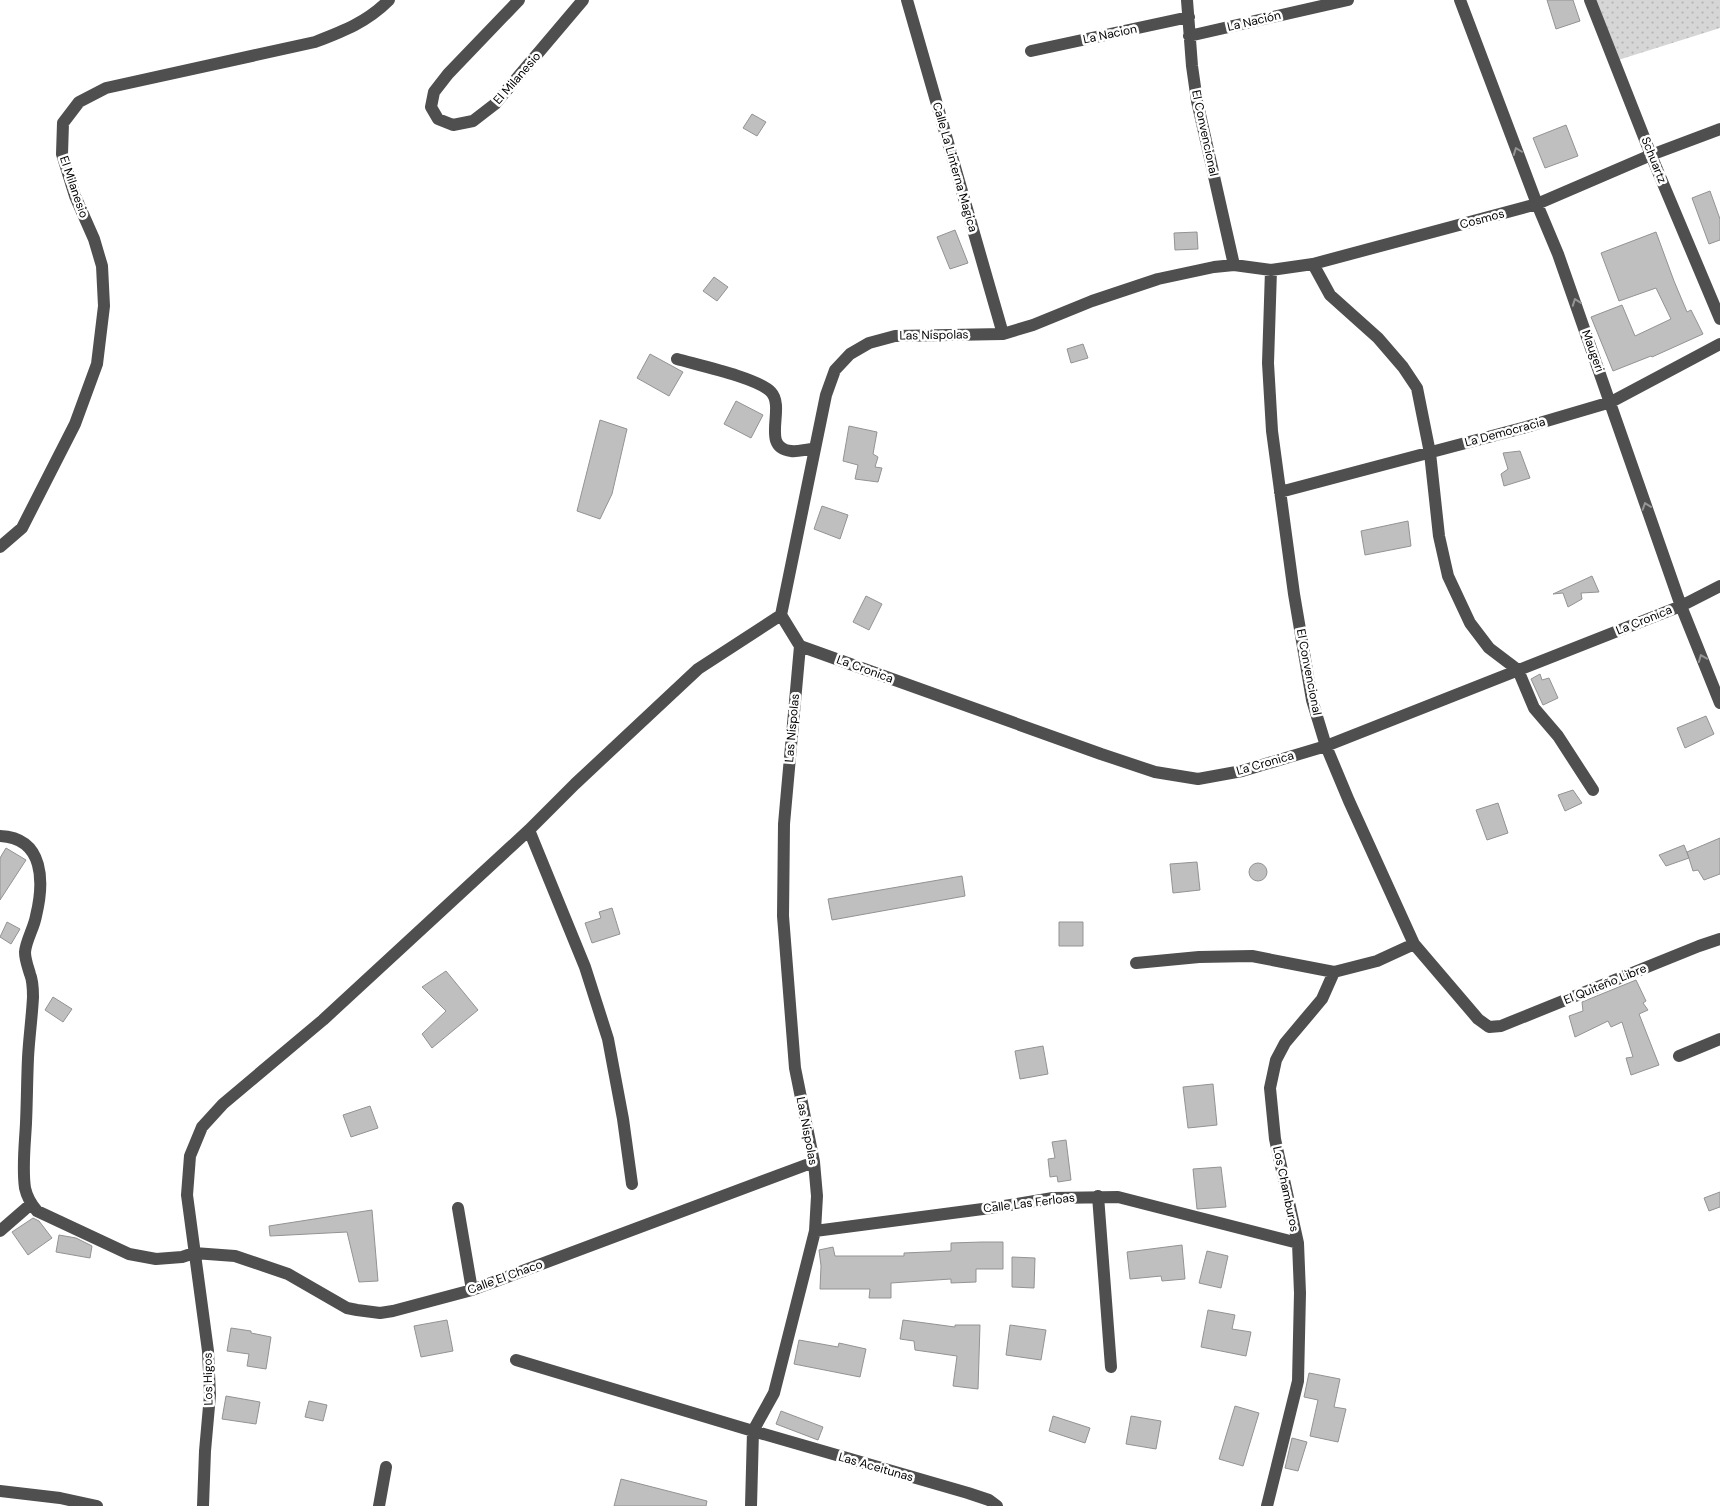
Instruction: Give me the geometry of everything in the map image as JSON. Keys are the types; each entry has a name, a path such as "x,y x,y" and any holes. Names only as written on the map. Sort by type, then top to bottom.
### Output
{"street":[{"name":"El Milanesio","path":"0,547 22,528 75,424 97,364 104,306 102,266 94,239 75,196 62,154 64,123 79,102 106,88 315,42 348,30 375,14 389,0"},
{"name":"El Milanesio","path":"519,0 448,74 434,92 431,107 438,119 453,125 473,121 495,104 583,0"},
{"name":"Calle La Linterna Magica","path":"907,0 1003,334"},
{"name":"El Convencional","path":"1187,0 1189,36 1197,101 1234,265"},
{"name":"La Nación","path":"1189,36 1348,0"},
{"name":"Maugeri","path":"1460,0 1537,204 1558,254 1681,606 1720,704"},
{"name":"Schuartz","path":"1590,0 1651,155 1720,319"},
{"name":"La Nacion","path":"1031,51 1189,17"},
{"name":"Cosmos","path":"1234,265 1271,270 1313,264 1537,204 1651,155 1720,129"},
{"path":"1313,264 1330,295 1378,338 1403,367 1416,388 1430,453 1439,536 1448,576 1470,623 1490,648 1518,670 1534,708 1558,736 1593,790"},
{"name":"Las Nispolas","path":"781,616 826,395 836,370 850,354 869,343 895,336 1003,334 1033,325 1092,301 1158,278 1234,265"},
{"name":"El Convencional","path":"1271,270 1268,363 1272,431 1294,594 1311,691 1326,746 1414,944 1478,1018 1489,1027"},
{"name":"La Democracia","path":"1280,492 1526,428 1611,402 1720,344"},
{"path":"677,359 760,384 772,393 777,403 774,428 778,445 784,450 792,451 814,448"},
{"name":"La Cronica","path":"800,646 1101,754 1155,772 1198,779 1242,771 1326,746 1681,606 1720,586"},
{"path":"781,616 800,646"},
{"name":"Los Higos","path":"203,1506 210,1395 208,1351 187,1195 190,1156 202,1127 223,1104 323,1020 529,830 575,784 698,670 781,616"},
{"name":"Las Nispolas","path":"750,1506 753,1431 774,1393 815,1231 817,1196 814,1162 795,1068 783,916 784,824 800,646"},
{"path":"529,830 585,967 608,1039 623,1119 632,1184"},
{"path":"0,836 14,839 29,848 38,863 40,871 40,898 25,953 31,976 33,995 28,1060 24,1167 25,1188 31,1204 0,1230"},
{"name":"El Quiteño Libre","path":"1489,1027 1501,1026 1720,939"},
{"path":"1136,963 1252,956 1334,972 1377,961 1414,944"},
{"name":"Los Chamburos","path":"1267,1506 1298,1381 1300,1293 1298,1243 1275,1139 1270,1088 1276,1060 1285,1043 1322,999 1334,972"},
{"path":"1679,1056 1720,1039"},
{"name":"Calle El Chaco","path":"31,1204 43,1214 129,1254 156,1259 169,1259 194,1253 235,1256 288,1274 322,1293 337,1304 367,1312 393,1311 472,1290 814,1162"},
{"path":"1098,1196 1111,1368"},
{"name":"Calle Las Ferloas","path":"815,1231 1053,1198 1098,1196 1118,1197 1298,1243"},
{"path":"458,1208 472,1290"},
{"name":"Las Aceitunas","path":"516,1360 968,1493 989,1500 997,1506"},
{"path":"379,1506 386,1467"},
{"path":"0,1491 60,1498 97,1506"}],"shaded area":[{"path":"1595,0 1720,0 1720,28 1615,61"}],"building":[{"path":"1547,0 1573,0 1580,21 1556,29"},
{"path":"752,114 766,122 757,136 743,128"},
{"path":"1566,125 1578,156 1545,168 1533,138"},
{"path":"1710,191 1720,219 1720,240 1709,244 1692,198"},
{"path":"955,230 968,263 950,269 937,237"},
{"path":"1197,232 1198,249 1175,250 1174,233"},
{"path":"1656,232 1687,312 1691,310 1703,334 1652,357 1613,371 1591,317 1622,305 1635,336 1671,319 1656,288 1619,301 1601,253"},
{"path":"714,277 728,287 717,301 703,291"},
{"path":"1083,344 1088,358 1071,363 1067,349"},
{"path":"650,354 683,372 669,396 637,378"},
{"path":"736,401 763,415 751,438 724,424"},
{"path":"600,420 627,429 612,494 600,519 577,511"},
{"path":"849,426 877,432 873,454 878,457 875,467 882,468 878,482 855,479 858,465 843,461"},
{"path":"1520,451 1530,478 1504,486 1501,474 1508,469 1503,453"},
{"path":"822,506 848,515 840,539 814,529"},
{"path":"1408,521 1411,546 1365,555 1361,531"},
{"path":"1592,576 1599,592 1581,593 1582,599 1568,607 1563,593 1553,594"},
{"path":"866,596 882,604 869,630 853,622"},
{"path":"1540,674 1542,680 1549,678 1558,698 1543,705 1531,679"},
{"path":"1706,716 1714,734 1685,748 1677,728"},
{"path":"1573,790 1582,803 1565,811 1558,795"},
{"path":"1498,803 1508,833 1487,840 1476,810"},
{"path":"1720,838 1720,874 1704,880 1698,870 1693,871 1687,852"},
{"path":"1684,845 1689,858 1666,866 1659,855"},
{"path":"6,848 26,860 0,900 0,858"},
{"path":"1197,862 1200,890 1173,893 1170,864"},
{"path":"1258,863 1264,866 1267,872 1264,878 1258,881 1252,878 1249,872 1252,866"},
{"path":"962,876 965,896 832,920 828,899"},
{"path":"612,908 620,934 592,943 585,923 601,918 599,912"},
{"path":"7,922 20,929 11,944 0,937"},
{"path":"1059,922 1083,922 1083,946 1059,946"},
{"path":"446,971 478,1010 432,1048 422,1034 446,1011 422,987"},
{"path":"1636,980 1646,1001 1643,1003 1648,1010 1639,1014 1659,1065 1631,1075 1626,1058 1633,1057 1622,1022 1611,1027 1608,1021 1575,1037 1569,1016 1583,1011 1582,1002"},
{"path":"53,997 72,1009 63,1022 45,1010"},
{"path":"1043,1046 1048,1074 1020,1079 1015,1051"},
{"path":"1213,1084 1217,1125 1188,1128 1183,1087"},
{"path":"370,1106 378,1128 351,1137 343,1115"},
{"path":"1066,1140 1071,1180 1058,1182 1057,1176 1050,1177 1048,1159 1055,1158 1052,1142"},
{"path":"1221,1167 1226,1207 1197,1209 1193,1169"},
{"path":"1720,1192 1720,1207 1709,1211 1704,1198"},
{"path":"372,1210 378,1281 359,1282 347,1232 270,1236 269,1226"},
{"path":"33,1218 39,1221 52,1238 28,1255 12,1232"},
{"path":"59,1235 76,1238 92,1246 90,1258 56,1252"},
{"path":"1003,1242 1003,1269 976,1269 976,1282 951,1283 951,1279 891,1283 891,1298 869,1298 870,1289 820,1289 821,1266 819,1250 833,1247 835,1256 904,1256 904,1253 951,1251 951,1243"},
{"path":"1182,1245 1185,1279 1162,1281 1161,1276 1130,1279 1127,1252"},
{"path":"1207,1251 1228,1256 1221,1288 1199,1283"},
{"path":"1012,1257 1035,1258 1034,1288 1012,1287"},
{"path":"1208,1310 1235,1315 1232,1329 1251,1332 1246,1356 1201,1347"},
{"path":"447,1320 453,1351 421,1357 414,1326"},
{"path":"903,1320 955,1327 955,1325 980,1325 978,1389 953,1386 957,1356 915,1350 914,1341 900,1339"},
{"path":"1010,1325 1046,1330 1041,1360 1006,1355"},
{"path":"231,1328 271,1337 266,1369 247,1366 249,1354 227,1351"},
{"path":"799,1340 838,1347 839,1343 866,1349 860,1377 794,1364"},
{"path":"1309,1373 1340,1379 1334,1407 1346,1409 1338,1442 1310,1436 1318,1400 1304,1397"},
{"path":"226,1396 260,1402 256,1424 222,1419"},
{"path":"309,1401 327,1405 323,1421 305,1417"},
{"path":"1235,1406 1259,1413 1243,1466 1219,1459"},
{"path":"781,1411 823,1427 818,1440 776,1424"},
{"path":"1053,1416 1090,1428 1085,1443 1049,1431"},
{"path":"1131,1416 1161,1421 1156,1449 1126,1444"},
{"path":"1292,1438 1307,1442 1298,1471 1285,1468"},
{"path":"621,1479 707,1501 706,1506 614,1506"}]}
